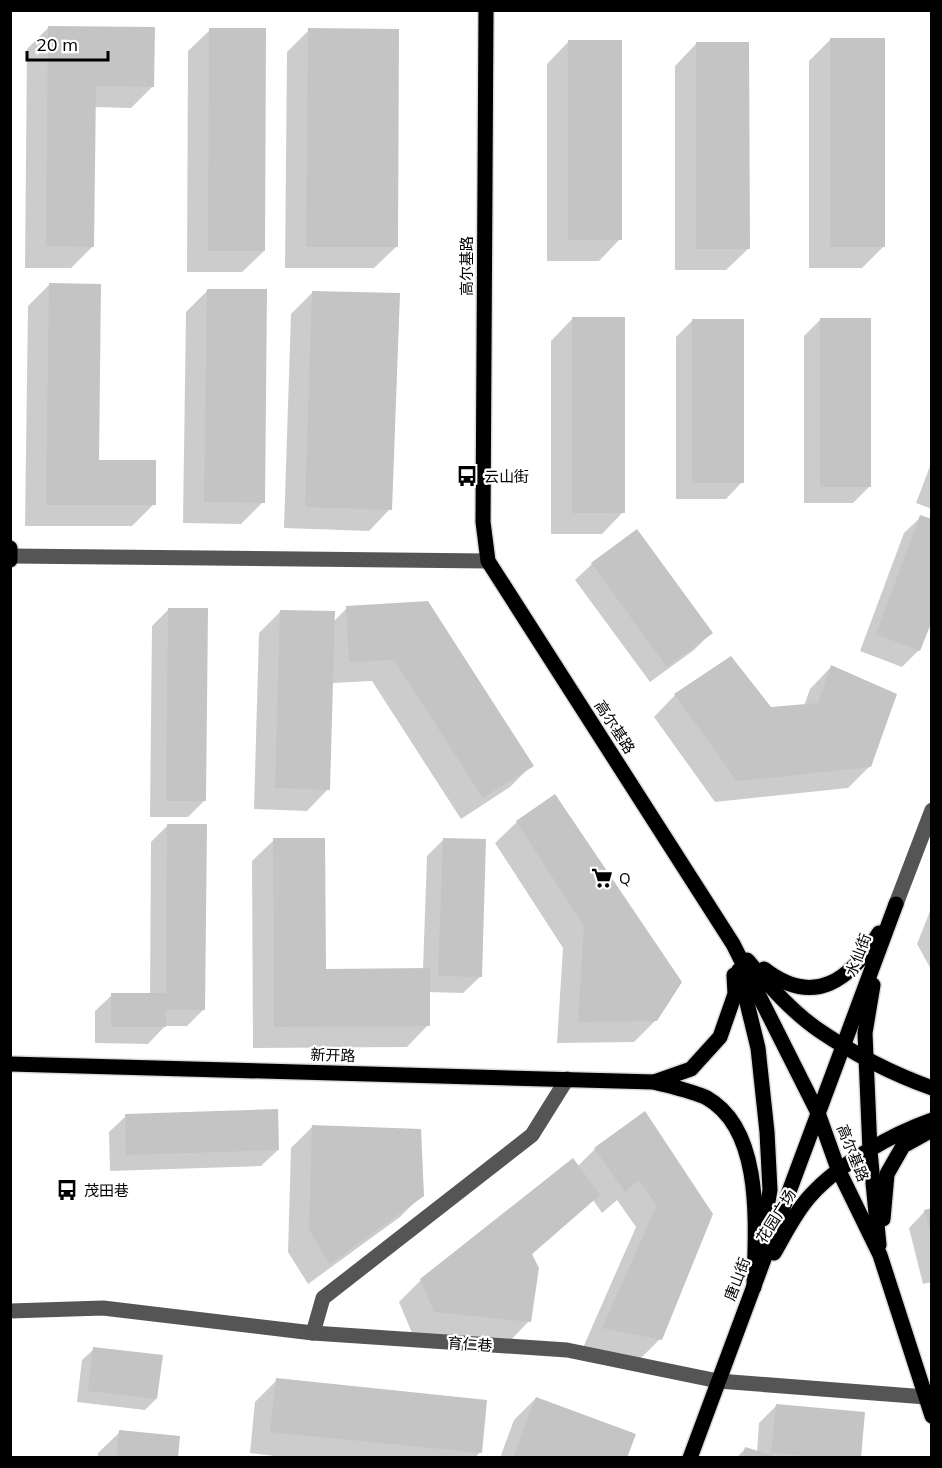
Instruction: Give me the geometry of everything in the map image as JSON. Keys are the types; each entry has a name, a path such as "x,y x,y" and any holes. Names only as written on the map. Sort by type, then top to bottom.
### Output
{"main road":[{"name":"高尔基路","path":"486,10 483,522 488,561 733,944 818,1113 838,1169 879,1255 932,1416"},
{"path":"10,548 11,558"},
{"path":"733,944 779,981 800,987 825,987 853,968 873,943 896,904"},
{"path":"879,1255 870,1150 865,1034 872,987 896,904"},
{"name":"水仙街","path":"818,1113 896,904"},
{"path":"733,944 773,990 819,1031 867,1059 932,1088"},
{"path":"654,1082 691,1069 720,1037 735,994 733,944"},
{"path":"733,944 758,1048 767,1132 770,1190 754,1287"},
{"name":"新开路","path":"10,1064 654,1082"},
{"path":"654,1082 706,1098 726,1115 739,1134 749,1166 755,1205 754,1287"},
{"name":"唐山街","path":"690,1458 818,1113"},
{"name":"花园广场","path":"754,1287 810,1196 838,1169 916,1126 932,1120"},
{"path":"879,1255 887,1174 903,1146 932,1130"}],"street":[{"path":"11,558 488,561"},
{"name":"水仙街","path":"896,904 932,810"},
{"path":"314,1333 323,1298 532,1135 567,1079"},
{"name":"育仁巷","path":"10,1311 104,1308 314,1333 567,1350 718,1381 926,1397"}],"building":[{"path":"48,26 155,27 154,87 96,86 94,247 46,246"},
{"path":"209,28 266,28 265,251 208,251"},
{"path":"308,28 399,29 398,247 306,247"},
{"path":"830,38 885,38 885,247 830,247"},
{"path":"568,40 622,40 622,240 568,240"},
{"path":"696,42 749,42 750,249 696,249"},
{"path":"49,283 101,284 99,460 156,460 156,505 46,505"},
{"path":"207,289 267,289 265,503 204,502"},
{"path":"312,291 400,293 392,510 305,507"},
{"path":"572,317 625,317 625,513 572,513"},
{"path":"820,318 871,318 871,487 820,487"},
{"path":"692,319 744,319 744,483 692,483"},
{"path":"920,515 932,519 932,621 920,651 876,634"},
{"path":"637,529 713,633 667,667 591,563"},
{"path":"428,601 534,766 483,798 394,660 349,662 346,606"},
{"path":"168,608 208,608 206,801 166,801"},
{"path":"280,610 335,611 330,790 275,788"},
{"path":"731,656 771,707 818,703 831,665 897,694 871,767 737,781 674,694"},
{"path":"555,794 682,982 657,1021 578,1022 584,926 516,821"},
{"path":"167,824 207,824 205,1010 166,1010 166,1027 111,1027 111,993 166,993"},
{"path":"273,838 325,838 326,969 430,968 430,1026 274,1027"},
{"path":"443,838 486,839 482,977 438,976"},
{"path":"278,1109 279,1150 126,1155 125,1114"},
{"path":"645,1111 713,1214 662,1340 602,1328 657,1205 639,1180 625,1192 594,1148"},
{"path":"312,1125 421,1129 424,1196 330,1264 309,1230"},
{"path":"573,1158 600,1195 532,1254 539,1268 531,1322 434,1312 420,1279"},
{"path":"932,1208 932,1234 931,1234 924,1210"},
{"path":"93,1347 163,1355 157,1399 88,1391"},
{"path":"276,1378 487,1400 482,1453 270,1432"},
{"path":"536,1397 636,1434 627,1458 513,1458"},
{"path":"776,1404 865,1412 861,1458 827,1458 771,1453"},
{"path":"119,1430 180,1436 178,1458 116,1458"},
{"path":"745,1447 778,1457 778,1458 742,1458"}],"place":[{"name":"云山街","path":"467,476"},
{"name":"Q","path":"602,878"},
{"name":"茂田巷","path":"67,1190"}]}
